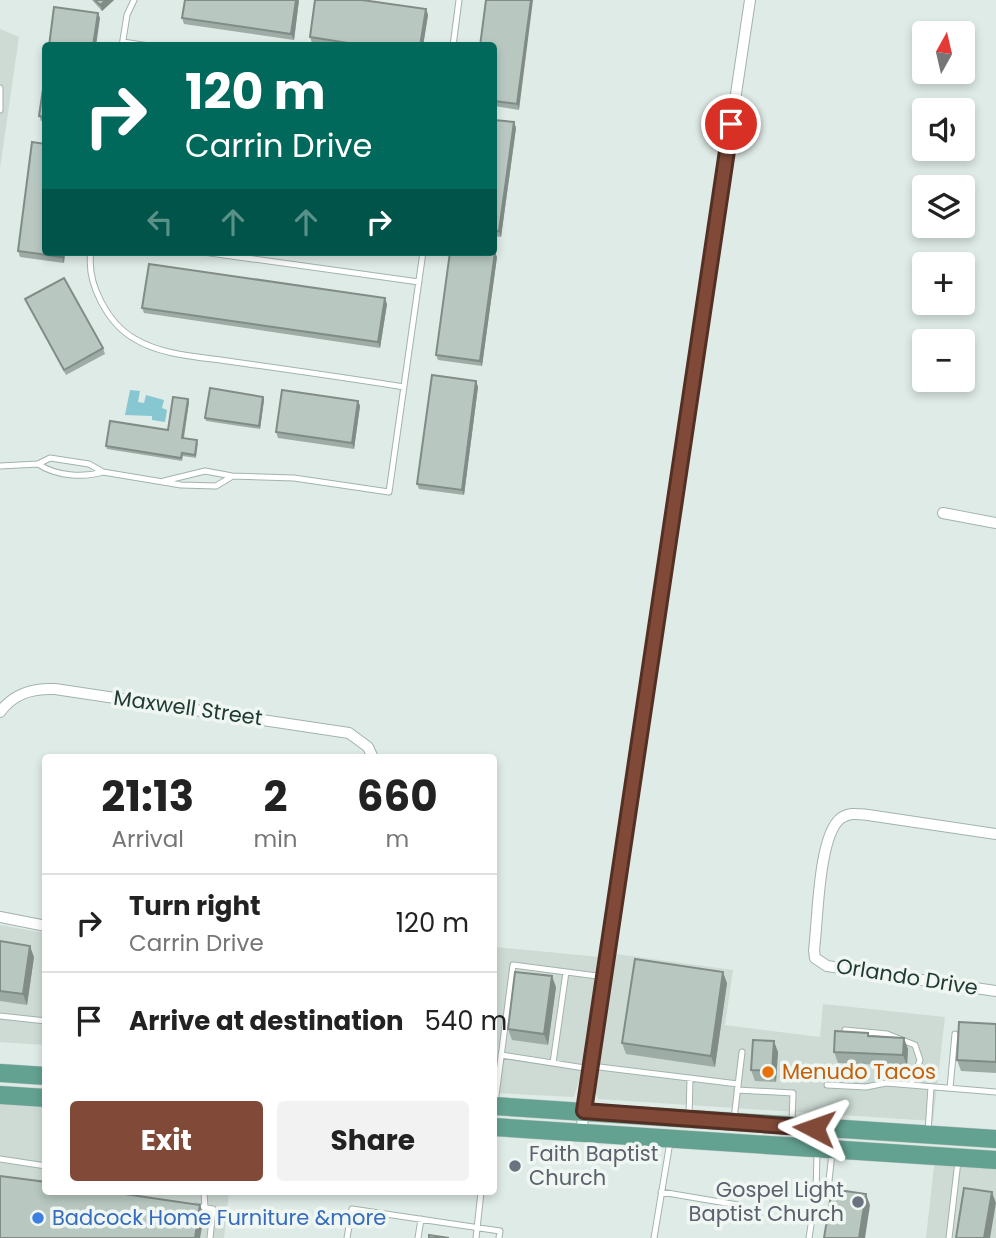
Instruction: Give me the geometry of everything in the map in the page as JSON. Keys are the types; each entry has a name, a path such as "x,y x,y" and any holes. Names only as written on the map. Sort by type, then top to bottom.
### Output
{"main road":[{"path":"0,1073 42,1076"},
{"path":"0,1095 42,1098"},
{"path":"497,1106 996,1139"},
{"path":"497,1127 996,1160"}],"street":[{"path":"581,1132 750,0"},
{"path":"943,513 996,523"},
{"name":"Maxwell Street","path":"0,712 17,696 31,691 55,689 318,726 359,738 370,754"},
{"name":"Orlando Drive","path":"996,834 847,814 834,826 826,855 814,950 818,961 854,971 996,991"},
{"path":"0,917 42,925"}],"lane":[{"path":"122,42 127,15 134,0"},
{"path":"454,42 459,0"},
{"path":"0,88 0,110"},
{"path":"91,256 92,277 99,294 111,316 136,340 179,354 404,387"},
{"path":"232,256 419,282"},
{"path":"164,481 183,474 205,471 232,476 294,478 389,492 422,256"},
{"path":"0,466 38,464 50,458 89,464 103,472 181,485 216,486 232,476"},
{"path":"38,464 48,471 88,477 103,472"},
{"path":"497,1087 513,965 604,977"},
{"path":"553,1063 566,972"},
{"path":"0,1016 42,1021"},
{"path":"845,1030 887,1034 915,1045 920,1060 911,1085"},
{"path":"950,1088 955,1034"},
{"path":"733,1122 742,1052"},
{"path":"502,1055 793,1093 792,1126"},
{"path":"689,1119 690,1078"},
{"path":"827,1086 911,1085 996,1092"},
{"path":"928,1135 931,1087"},
{"path":"654,1238 670,1138"},
{"path":"809,1238 825,1149"},
{"path":"815,1203 828,1190 825,1149"},
{"path":"949,1238 959,1158"},
{"path":"0,1159 42,1165"},
{"path":"662,1192 738,1205"},
{"path":"204,1195 205,1208"},
{"path":"476,1238 481,1195"},
{"path":"191,1205 213,1209 210,1238"},
{"path":"347,1238 352,1209 500,1231 499,1238"},
{"path":"418,1238 421,1219"}],"shaded area":[{"path":"0,29 19,37 0,168"},
{"path":"0,925 42,932 42,1045 0,1042"},
{"path":"497,947 601,957 587,1054 574,1097 497,1093"},
{"path":"616,954 733,970 725,1025 820,1037 823,1004 945,1017 933,1121 598,1099 594,1088"},
{"path":"0,1104 42,1107 42,1195 229,1195 224,1238 0,1238"},
{"path":"934,1165 996,1169 996,1238 926,1238"}],"water":[{"path":"130,390 140,391 138,402 144,403 146,395 164,400 162,408 167,410 165,422 152,420 152,416 125,415"}],"building":[{"path":"185,0 296,0 291,34 182,18"},
{"path":"315,0 362,0 426,9 421,42 342,42 310,37"},
{"path":"486,0 531,0 517,104 497,101 497,42 481,42"},
{"path":"54,7 98,13 94,42 50,42"},
{"path":"42,96 42,116 39,116"},
{"path":"497,120 514,122 497,231"},
{"path":"32,142 42,143 42,254 18,251"},
{"path":"449,256 494,256 480,361 436,355"},
{"path":"149,264 385,298 378,342 142,308"},
{"path":"64,278 103,348 64,370 25,299"},
{"path":"432,375 476,381 462,490 417,484"},
{"path":"210,388 263,397 259,426 205,418"},
{"path":"282,390 358,401 352,443 276,432"},
{"path":"173,397 188,399 182,438 197,440 195,455 182,453 181,458 106,446 110,421 168,430"},
{"path":"0,941 30,946 23,994 0,991"},
{"path":"635,959 723,972 711,1056 622,1043"},
{"path":"515,972 552,976 544,1034 508,1029"},
{"path":"959,1022 996,1024 996,1062 957,1060"},
{"path":"835,1031 904,1038 903,1055 834,1052"},
{"path":"753,1040 774,1041 772,1071 751,1070"},
{"path":"0,1176 42,1181 42,1195 132,1195 200,1205 195,1238 0,1238"},
{"path":"964,1188 992,1192 984,1238 956,1238"},
{"path":"832,1189 866,1194 859,1238 824,1238"}],"place":[{"name":"Menudo Tacos","path":"768,1072"},
{"name":"Faith Baptist Church","path":"515,1166"},
{"name":"Gospel Light Baptist Church","path":"858,1202"},
{"name":"Badcock Home Furniture &more","path":"38,1218"}],"route":[{"path":"731,124 584,1111 814,1128"}]}
